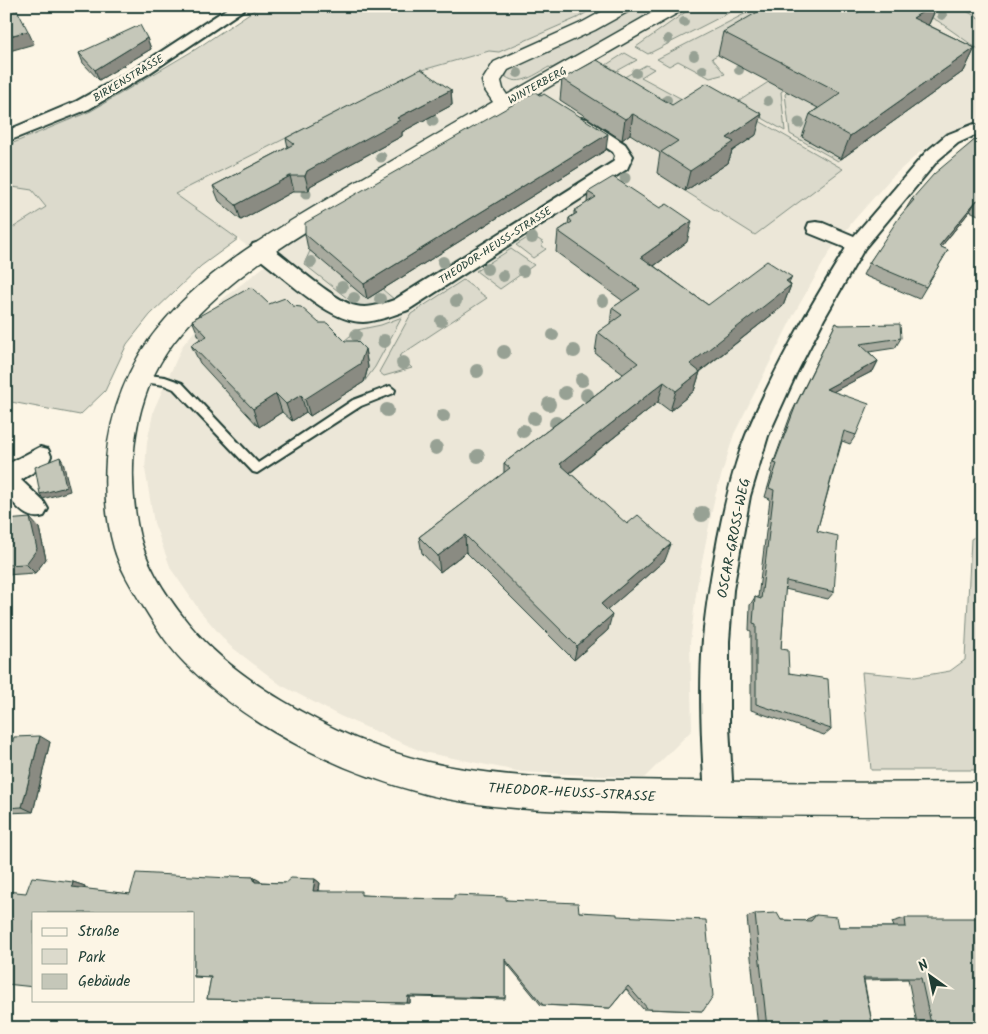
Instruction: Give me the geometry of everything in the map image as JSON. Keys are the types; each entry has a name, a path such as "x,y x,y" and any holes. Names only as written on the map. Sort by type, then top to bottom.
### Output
{"street":[{"name":"BIRKENSTRASSE","path":"6,137 36,126 106,92 242,6"},
{"name":"WINTERBERG","path":"625,6 589,26 501,66 492,74 491,82 493,89 504,104 677,6"},
{"path":"529,90 546,101"},
{"name":"THEODOR-HEUSS-STRASSE","path":"504,104 260,249 228,275 182,318 163,339 140,378 124,425 118,454 120,500 128,550 143,581 168,621 202,660 231,685 281,718 363,758 414,774 449,782 518,793 719,798 982,799"},
{"name":"THEODOR-HEUSS-STRASSE","path":"260,249 328,300 350,313 369,314 400,304 621,165 624,156 619,148 569,115"},
{"name":"OSCAR-GROSS-WEG","path":"719,798 716,732 716,641 721,590 738,496 757,436 786,372 814,318 857,245 932,156 952,139 974,129"},
{"path":"816,228 857,245"},
{"path":"36,509 6,479 40,456"}],"lane":[{"path":"140,378 166,381 178,386 257,468 361,401 390,390"}],"shaded area":[{"path":"598,6 982,6 982,117 941,137 919,153 891,178 854,220 830,251 794,314 734,434 715,496 697,586 690,643 692,730 644,778 522,772 423,752 340,716 281,685 229,645 200,611 171,569 154,523 145,469 147,442 154,409 183,345 220,301 270,262 174,194 419,71 489,51 499,52 577,18"},
{"path":"6,186 32,190 46,207 6,232"}],"green space":[{"path":"260,6 598,6 577,18 499,52 489,51 419,71 175,194 238,239 201,266 150,315 127,344 105,391 80,415 6,401 6,232 46,207 32,190 6,186 6,146 91,111 196,49"},
{"path":"639,6 666,6 552,68 549,67 533,76 517,81 506,77 506,71 512,67 595,30"},
{"path":"694,6 742,6 648,54 636,47"},
{"path":"760,6 777,6 769,25 712,58 725,74 710,78 678,61 669,66 657,59"},
{"path":"908,6 958,6 982,20 982,52 938,21"},
{"path":"625,53 637,60 617,71 606,65"},
{"path":"646,65 654,69 641,77 693,105 678,119 610,85"},
{"path":"770,81 785,89 781,92 785,131 736,103"},
{"path":"789,91 833,116 802,137 841,159 838,161 790,134 785,94"},
{"path":"733,106 843,169 755,235 685,191 728,163 732,151"},
{"path":"532,235 544,243 541,245 546,249 533,258 516,245"},
{"path":"511,249 534,265 500,289 476,271"},
{"path":"310,251 382,289 395,300 369,307 357,306 304,264"},
{"path":"463,280 487,298 399,356 412,368 384,376 379,372 411,314"},
{"path":"402,317 375,367 364,382 368,367 337,347 357,330 381,325"},
{"path":"982,533 982,770 871,770 862,672 915,677 950,671 965,660 971,539"}],"building":[{"path":"6,6 15,6 28,31 6,37"},
{"path":"768,6 844,6 857,13 868,6 932,6 913,18 975,48 850,136 810,114 841,93 723,32"},
{"path":"140,25 147,38 95,70 79,53"},
{"path":"597,60 672,105 707,83 762,114 727,138 734,142 690,171 661,152 678,141 633,114 625,119 562,79"},
{"path":"421,69 451,90 397,118 400,120 307,171 305,176 290,176 236,205 213,186 294,144 286,138"},
{"path":"535,92 541,96 544,94 608,134 364,284 305,234 305,223"},
{"path":"982,133 982,202 977,200 939,246 948,250 926,287 869,263 900,216 914,200 912,199 934,174"},
{"path":"613,177 660,208 667,204 692,221 641,257 708,305 767,261 792,277 786,281 791,285 690,364 700,372 676,391 664,382 560,464 627,524 638,515 671,544 601,604 612,615 577,646 465,535 438,556 419,537 510,468 504,463 638,363 598,332 622,315 612,308 640,289 558,231 572,222 569,218 577,213 574,211 596,197 588,192"},
{"path":"251,287 269,304 285,298 293,306 301,307 319,323 327,323 345,341 357,341 365,349 360,364 305,399 301,395 286,404 276,394 253,409 191,345 207,336 192,320"},
{"path":"836,323 839,325 900,324 901,338 860,344 878,361 826,389 869,404 856,435 844,431 817,531 838,536 834,592 786,581 781,649 788,650 789,673 828,679 831,729 756,704 756,624 753,623 755,597 761,599 774,490 769,488 777,464 774,463 796,405"},
{"path":"60,457 66,487 40,494 35,467"},
{"path":"30,518 37,549 26,564 6,565 6,520"},
{"path":"40,736 22,807 6,808 6,754 9,754 14,737"},
{"path":"136,873 229,878 230,876 253,877 255,882 285,883 291,878 315,879 313,891 361,891 361,895 393,896 393,898 454,899 454,895 506,897 506,900 578,903 579,912 617,914 617,916 706,920 713,996 703,1011 648,1009 628,986 610,1008 543,1005 505,959 505,998 408,996 407,1003 207,999 211,977 195,976 195,912 32,912 32,987 6,984 6,891 26,893 32,877 73,882 72,887 130,894"},
{"path":"777,913 781,920 811,921 816,915 837,917 839,927 906,927 905,918 982,918 982,1028 932,1028 921,978 863,978 873,1028 767,1028 755,914"}]}
